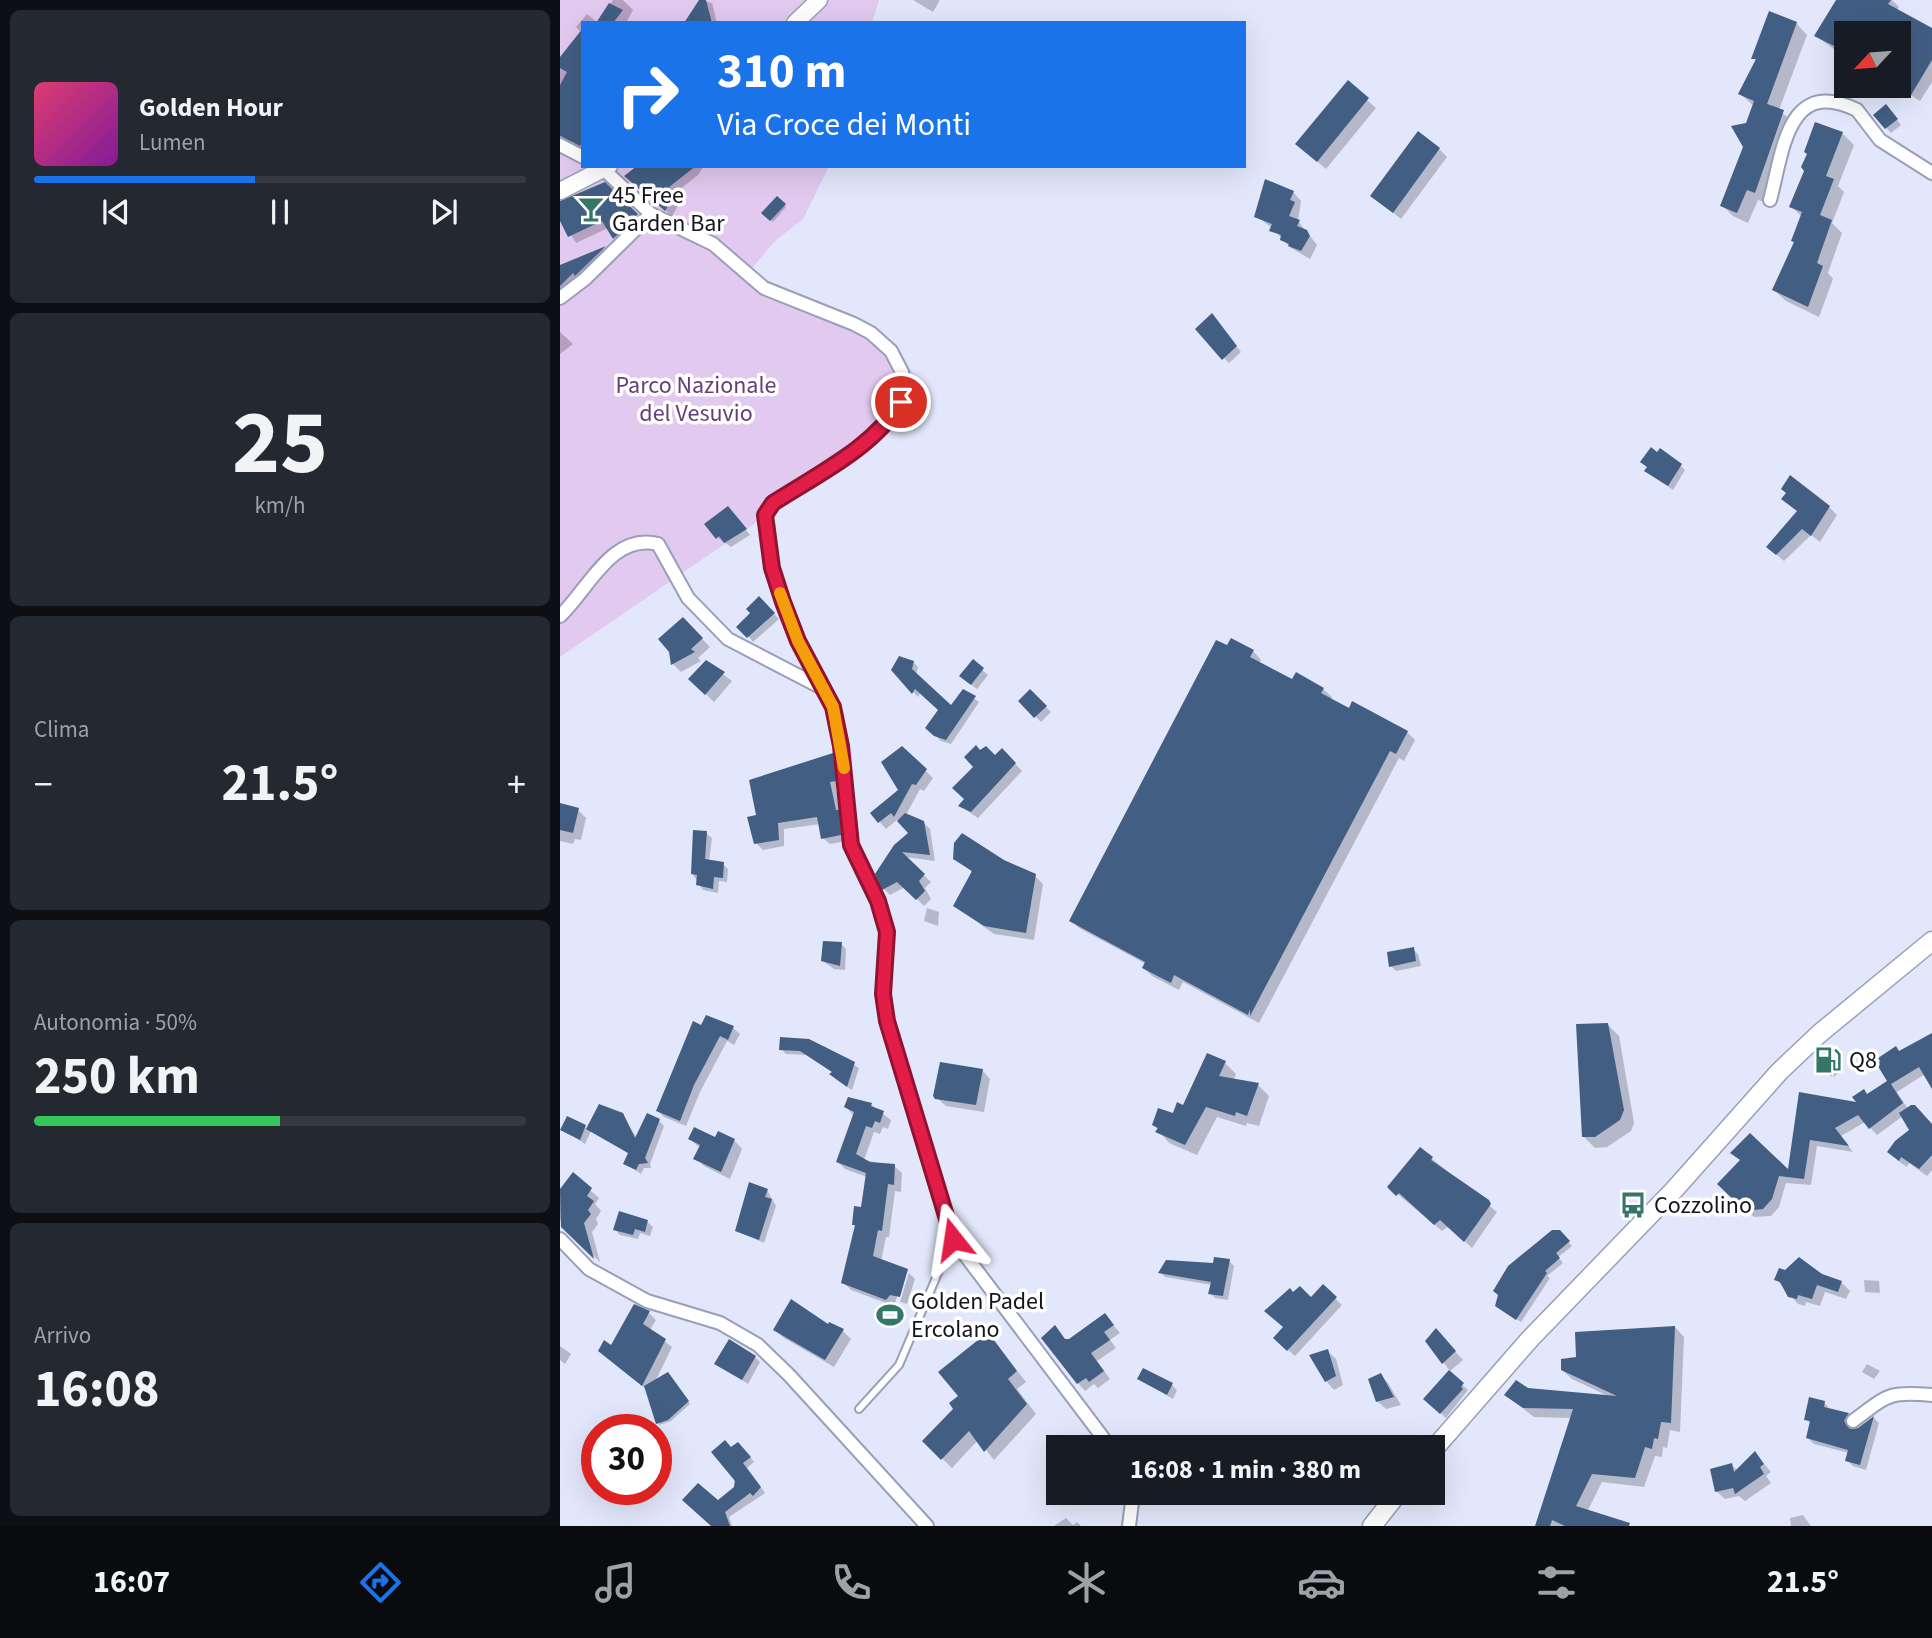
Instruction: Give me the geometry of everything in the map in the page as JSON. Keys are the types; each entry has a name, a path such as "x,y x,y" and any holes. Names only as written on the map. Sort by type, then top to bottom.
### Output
{"main road":[{"path":"1445,1436 1530,1339 1674,1189 1779,1072 1819,1034 1924,956 1932,941"},
{"path":"1372,1526 1389,1505"}],"street":[{"path":"797,21 819,0"},
{"path":"1770,200 1792,121 1801,110 1816,104 1833,104 1857,110 1880,140 1932,173"},
{"path":"560,145 581,156"},
{"path":"560,191 603,168"},
{"path":"606,168 651,214 713,244 764,288 871,333 891,351 902,372 901,402 880,431 773,503 765,515 772,568 798,641 833,707 841,746 851,845 878,901 887,932 883,994 887,1021 953,1239 1101,1435"},
{"path":"560,298 585,279 651,214"},
{"path":"560,616 620,550 637,542 658,544 680,588 728,639 824,689"},
{"path":"560,1239 589,1269 647,1301 720,1323 758,1345 789,1375 819,1412 927,1526"},
{"path":"1853,1420 1889,1394 1898,1392 1932,1395"},
{"path":"1129,1526 1132,1505"}],"lane":[{"path":"859,1409 899,1365 953,1239"}],"green space":[{"name":"Parco Nazionale del Vesuvio","path":"560,0 879,0 873,21 581,21 581,168 828,168 803,219 775,241 748,273 789,298 848,319 905,364 922,383 920,399 891,430 560,657"}],"building":[{"path":"699,0 706,0 711,21 685,21"},
{"path":"1836,0 1891,0 1888,4 1932,28 1932,60 1911,95 1911,21 1834,21 1834,46 1814,36"},
{"path":"609,3 623,10 615,21 597,21"},
{"path":"1769,11 1797,22 1767,104 1784,110 1755,193 1747,190 1737,213 1720,206 1743,147 1731,126 1746,123 1754,101 1738,94 1756,59 1751,59"},
{"path":"581,31 580,146 560,136 560,85 567,72 560,68 560,57"},
{"path":"1348,80 1369,98 1317,162 1295,144"},
{"path":"1886,104 1898,119 1885,129 1873,115"},
{"path":"1815,122 1843,132 1826,176 1834,179 1820,215 1832,220 1817,263 1823,266 1808,307 1772,290 1794,242 1791,241 1802,212 1789,207 1804,171 1801,167 1807,154 1804,152"},
{"path":"1418,131 1440,148 1393,213 1370,196"},
{"path":"634,168 693,168 669,187 676,193 665,211 624,176"},
{"path":"1265,179 1294,191 1290,200 1295,202 1289,216 1300,220 1297,226 1307,230 1310,236 1301,251 1280,240 1281,235 1269,231 1272,224 1254,217"},
{"name":"45 Free Garden Bar","path":"605,182 638,214 613,239 602,221 568,237 560,221 560,201"},
{"path":"777,196 786,204 770,221 761,213"},
{"path":"606,246 575,276 573,273 560,286 560,265"},
{"path":"1212,313 1237,346 1222,360 1195,329"},
{"path":"1651,447 1657,452 1660,448 1682,464 1668,486 1644,471 1647,467 1640,462"},
{"path":"1790,475 1830,506 1811,536 1802,529 1776,555 1766,547 1797,511 1781,499 1786,493 1781,489"},
{"path":"728,506 747,529 724,543 719,536 716,539 704,524"},
{"path":"759,596 775,613 747,638 736,627 750,613 746,609"},
{"path":"683,617 703,638 691,649 695,652 671,665 669,652 658,639"},
{"path":"1231,638 1254,650 1250,657 1292,679 1296,672 1324,688 1321,693 1349,708 1352,701 1408,731 1396,754 1390,751 1250,1016 1250,1009 1248,1015 1174,975 1171,983 1142,968 1145,962 1069,921 1216,640 1227,645"},
{"path":"899,656 914,661 912,669 951,705 963,689 976,696 946,740 934,736 925,728 938,710 915,689 912,694 891,670"},
{"path":"973,659 984,668 971,685 959,676"},
{"path":"706,660 725,672 705,695 688,679"},
{"path":"1030,689 1047,706 1034,718 1018,701"},
{"path":"976,745 980,750 986,746 995,755 1002,748 1016,763 971,812 958,806 964,799 952,788 973,767 964,757"},
{"path":"902,746 927,769 916,785 912,784 894,817 891,813 878,823 870,813 898,790 881,762"},
{"path":"833,753 836,781 830,782 836,810 839,810 841,835 821,839 817,817 778,823 779,840 754,844 747,817 756,815 749,780"},
{"path":"560,803 579,808 573,833 560,830"},
{"path":"905,813 924,821 930,855 902,852 925,874 919,881 925,891 916,900 897,882 882,890 875,874 894,845 908,833 897,821"},
{"path":"693,830 707,831 705,859 724,862 723,878 714,877 713,889 696,885 697,875 691,874"},
{"path":"962,833 1004,860 1036,874 1026,933 984,926 953,906 972,871 953,859 954,843"},
{"path":"823,941 842,942 840,966 821,961"},
{"path":"1414,947 1416,961 1389,967 1387,952"},
{"path":"706,1015 734,1026 728,1040 720,1036 694,1085 680,1121 656,1111 693,1021 701,1025"},
{"path":"1608,1023 1624,1110 1620,1120 1595,1137 1582,1137 1576,1024"},
{"path":"1932,1033 1932,1089 1919,1067 1891,1084 1903,1103 1869,1129 1858,1115 1835,1128 1849,1146 1810,1140 1804,1179 1779,1176 1772,1199 1763,1209 1745,1211 1717,1184 1740,1160 1730,1153 1750,1133 1788,1169 1799,1092 1856,1102 1852,1097 1864,1089 1867,1094 1887,1081 1876,1063 1880,1061 1878,1058 1896,1046 1899,1051"},
{"path":"780,1037 809,1039 855,1062 847,1087 829,1074 832,1072 800,1051 779,1050"},
{"path":"1207,1053 1226,1061 1219,1076 1259,1083 1247,1116 1236,1112 1235,1116 1206,1107 1185,1145 1155,1132 1158,1128 1152,1125 1158,1108 1173,1113 1177,1102 1183,1105"},
{"path":"1830,1054 1842,1066 1831,1076 1819,1064"},
{"path":"940,1062 983,1069 976,1105 935,1099 933,1096"},
{"path":"848,1097 872,1103 871,1106 884,1111 880,1123 875,1121 872,1128 866,1126 856,1154 870,1162 895,1164 894,1185 888,1184 882,1231 878,1230 873,1256 908,1269 900,1297 890,1295 886,1300 841,1283 855,1225 852,1225 854,1206 861,1207 866,1173 836,1162 854,1112 844,1107"},
{"path":"599,1104 623,1113 635,1138 647,1113 660,1119 645,1158 648,1163 639,1164 636,1170 623,1164 628,1153 586,1129"},
{"path":"1915,1105 1932,1124 1932,1155 1919,1169 1901,1157 1899,1161 1887,1152 1895,1141 1909,1130 1899,1113"},
{"path":"567,1116 586,1125 580,1140 560,1130"},
{"path":"694,1127 715,1137 718,1131 735,1139 721,1172 693,1159 700,1145 688,1139"},
{"path":"1420,1147 1433,1157 1431,1160 1491,1204 1464,1242 1440,1220 1434,1225 1399,1193 1396,1196 1387,1187"},
{"path":"573,1172 592,1188 587,1196 594,1201 588,1210 591,1214 584,1223 594,1259 561,1227 560,1189"},
{"path":"749,1182 768,1189 765,1197 772,1199 759,1240 735,1231"},
{"path":"619,1211 648,1220 645,1232 635,1229 633,1235 613,1230"},
{"path":"1552,1230 1560,1230 1570,1241 1556,1253 1560,1258 1545,1271 1547,1273 1516,1320 1495,1306 1498,1295 1493,1291 1508,1266"},
{"path":"1214,1257 1230,1259 1223,1296 1208,1294 1211,1282 1158,1273 1166,1260 1213,1263"},
{"path":"1799,1257 1822,1274 1842,1281 1838,1292 1817,1285 1812,1299 1798,1295 1797,1299 1788,1297 1780,1282 1774,1280 1779,1268 1785,1270"},
{"path":"1323,1284 1337,1297 1287,1351 1273,1338 1283,1327 1264,1311 1290,1288 1293,1292 1300,1286 1311,1297"},
{"path":"791,1299 828,1324 829,1322 844,1329 825,1360 773,1330"},
{"path":"634,1304 650,1311 643,1324 666,1339 642,1386 598,1351 604,1340 611,1345"},
{"path":"1105,1313 1114,1325 1104,1332 1110,1340 1091,1353 1104,1371 1089,1382 1086,1378 1077,1384 1041,1338 1055,1325 1065,1339 1069,1339"},
{"path":"1675,1326 1671,1423 1661,1422 1658,1439 1654,1438 1652,1449 1645,1447 1635,1478 1592,1474 1576,1506 1630,1523 1629,1526 1565,1526 1552,1520 1550,1526 1535,1526 1573,1409 1523,1408 1504,1395 1516,1380 1528,1388 1617,1396 1561,1370 1561,1359 1576,1357 1575,1332"},
{"path":"1436,1328 1456,1351 1442,1364 1425,1341"},
{"path":"988,1332 1017,1371 1008,1379 1027,1404 984,1452 969,1431 941,1460 922,1441 953,1409 949,1403 958,1396 938,1372"},
{"path":"729,1339 756,1356 742,1380 714,1364"},
{"path":"1328,1349 1336,1376 1325,1382 1309,1355"},
{"path":"1143,1368 1173,1383 1167,1395 1137,1379"},
{"path":"1449,1370 1464,1383 1461,1387 1463,1389 1440,1414 1423,1399"},
{"path":"668,1372 689,1401 672,1416 672,1414 653,1414 644,1386"},
{"path":"1381,1373 1394,1397 1376,1402 1368,1379"},
{"path":"1809,1397 1825,1401 1824,1407 1849,1413 1844,1421 1850,1429 1858,1428 1874,1416 1860,1465 1845,1461 1848,1450 1806,1438 1810,1421 1804,1420"},
{"path":"725,1440 731,1447 738,1442 751,1457 743,1463 761,1487 753,1496 750,1493 725,1512 730,1526 711,1526 682,1500 698,1483 718,1500 734,1487 735,1481 711,1452"},
{"path":"1755,1451 1764,1464 1760,1467 1764,1474 1735,1494 1733,1488 1715,1492 1710,1469 1732,1463 1734,1472"}],"slow traffic":[{"path":"780,593 798,641 815,668 833,707 844,768"}],"place":[{"name":"45 Free Garden Bar","path":"591,209"},
{"name":"Q8","path":"1828,1060"},
{"name":"Cozzolino","path":"1633,1205"},
{"name":"Golden Padel Ercolano","path":"890,1315"}],"route":[{"path":"901,402 891,419 866,443 773,503 765,515 772,568 783,602 798,641 815,668 833,707 841,746 851,845 878,901 887,932 883,994 887,1021 953,1239"}]}
